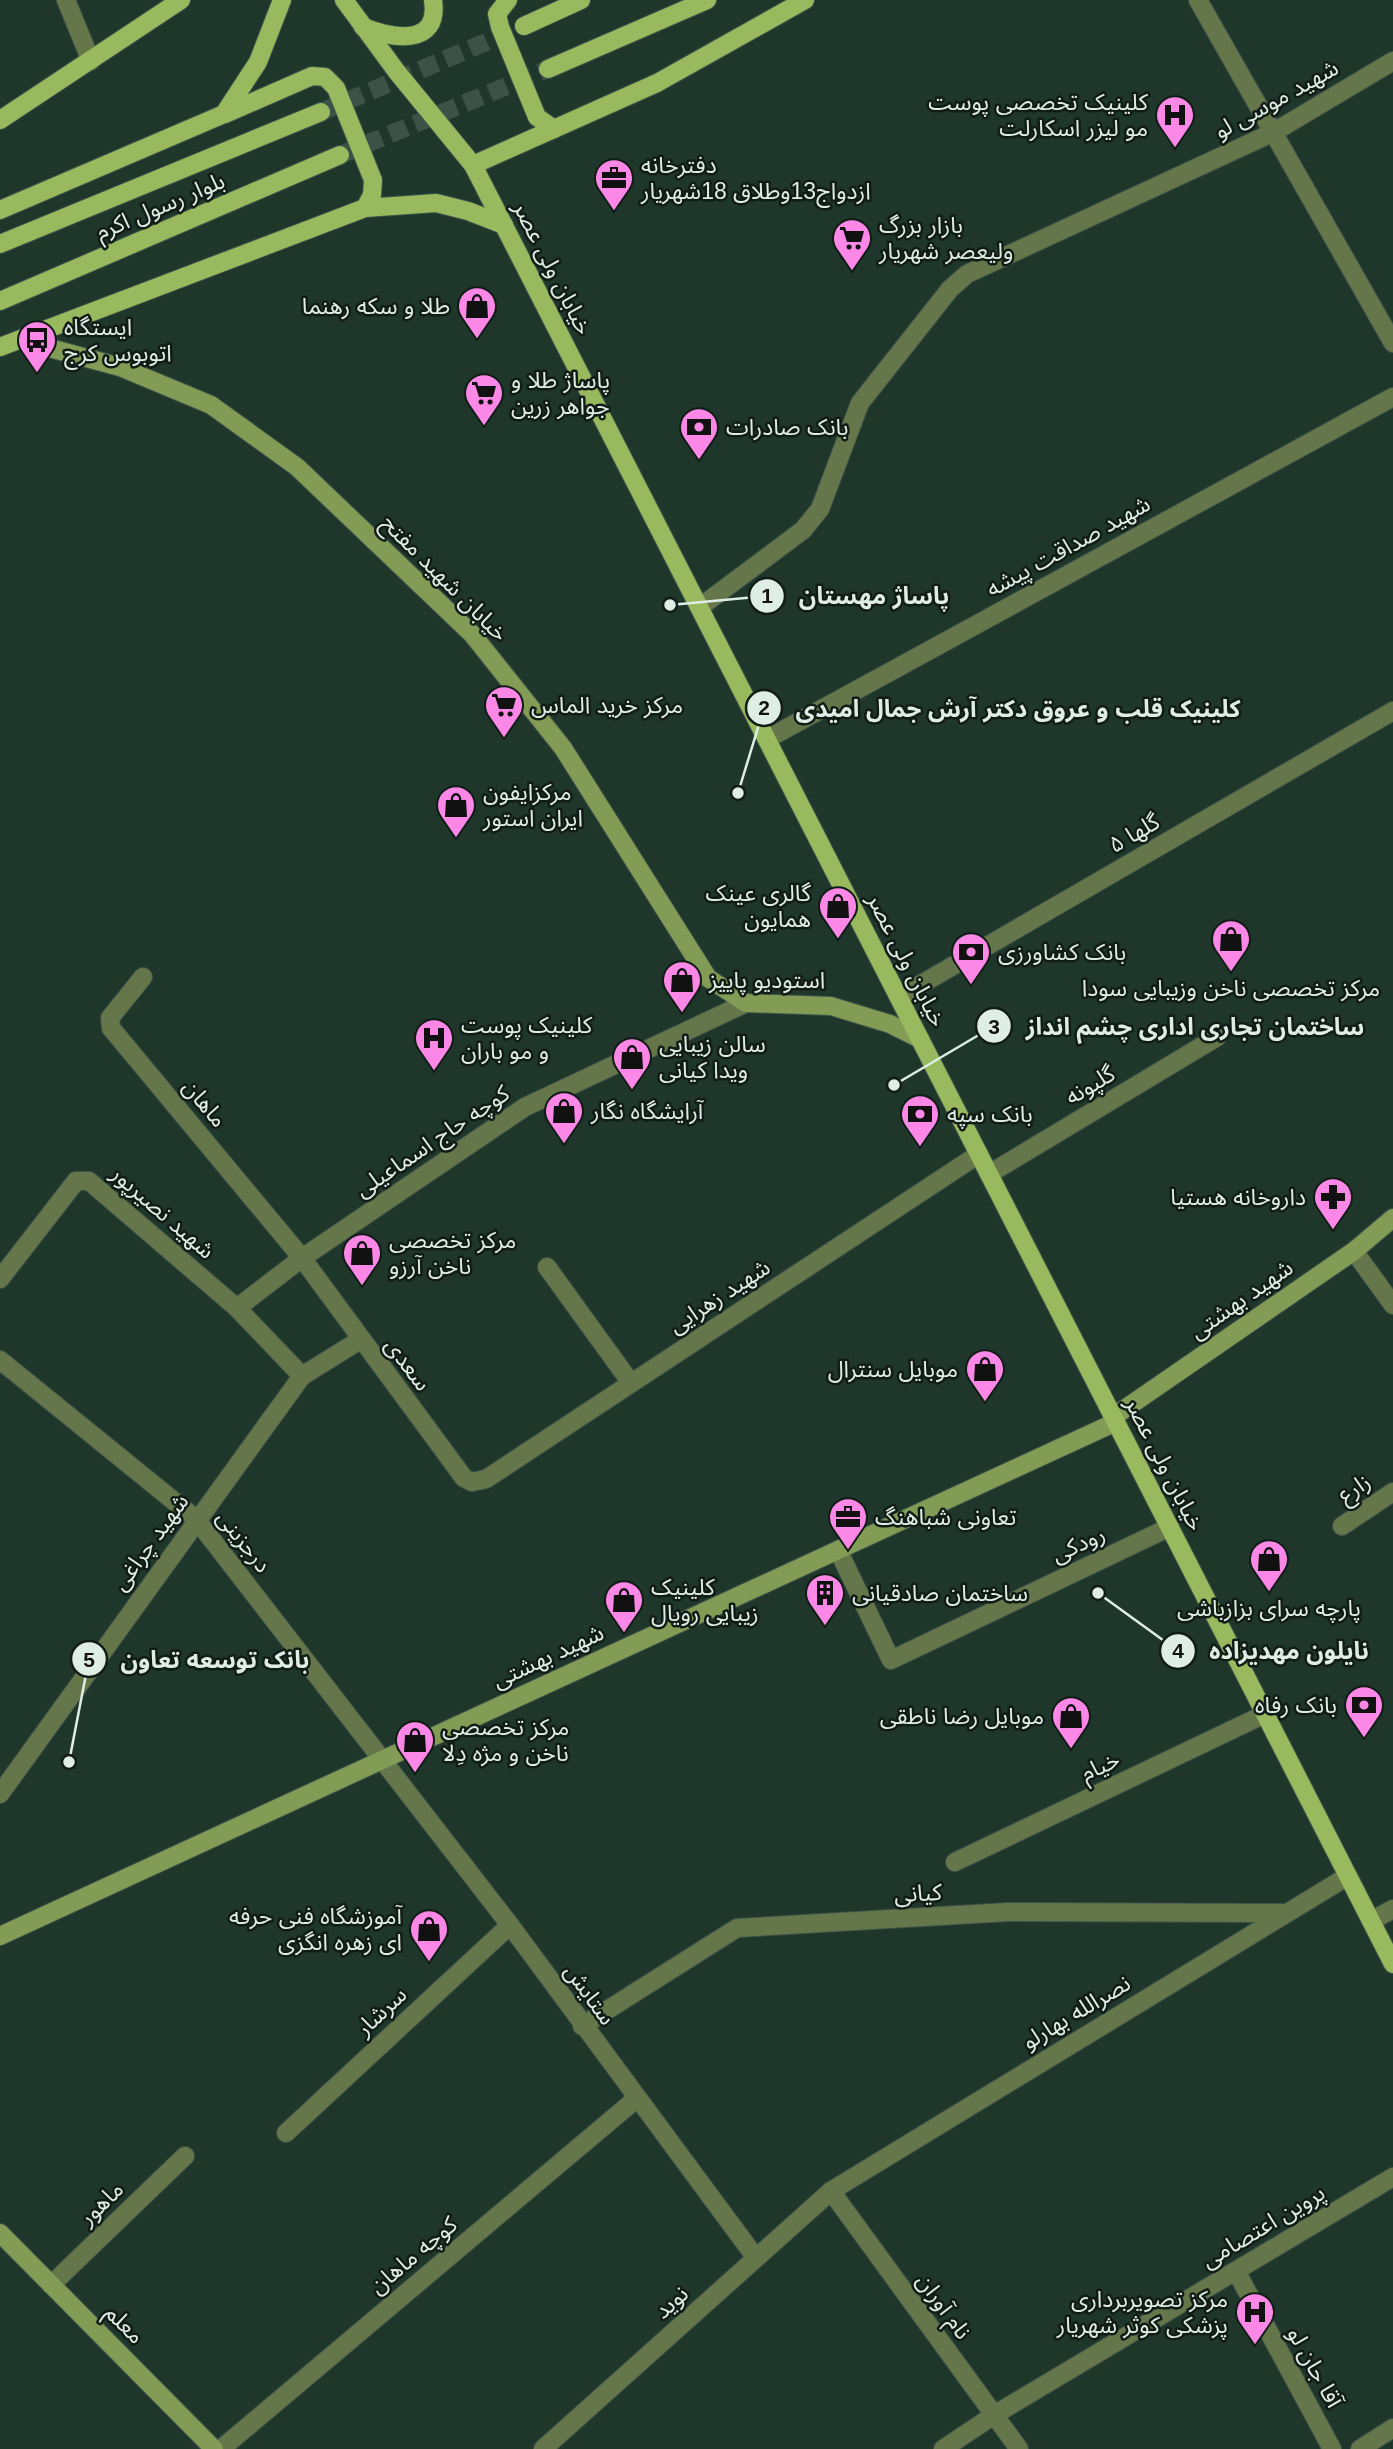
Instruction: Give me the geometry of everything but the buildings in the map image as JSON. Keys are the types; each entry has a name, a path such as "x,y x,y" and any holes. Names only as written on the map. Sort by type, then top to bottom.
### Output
{"main road":[{"path":"0,120 181,0"},
{"path":"224,114 258,62 282,0"},
{"name":"خیابان ولی عصر","path":"344,0 473,165 1393,1964"},
{"path":"363,27 395,37 418,35 430,21 433,0"},
{"path":"508,0 497,14 500,27 537,117 554,129"},
{"path":"524,26 581,0"},
{"path":"548,69 707,0"},
{"path":"473,165 713,54 805,0"},
{"path":"0,210 312,76 325,77 336,88 373,180 372,195 365,208"},
{"name":"بلوار رسول اکرم","path":"0,244 321,112"},
{"name":"بلوار رسول اکرم","path":"0,301 340,155"},
{"path":"0,346 365,208 436,203 468,211 504,225"}],"street":[{"path":"66,0 90,61"},
{"path":"1198,0 1393,343"},
{"name":"شهید موسی لو","path":"700,607 803,530 820,509 860,403 950,289 967,274 1274,132 1393,61"},
{"name":"خیابان شهید مفتح","path":"20,340 120,367 211,405 297,467 472,634 563,748 708,978 746,1003"},
{"name":"شهید صداقت پیشه","path":"767,739 1393,397"},
{"name":"گلها ۵","path":"899,997 1393,711"},
{"name":"ماهان","path":"143,977 110,1018 111,1028 302,1258"},
{"path":"746,1003 831,1006 890,1024 920,1039"},
{"name":"کوچه حاج اسماعیلی","path":"237,1308 302,1258 525,1107 746,1003"},
{"name":"گلپونه","path":"989,1174 1217,1037"},
{"name":"شهید زهرایی","path":"486,1479 979,1154"},
{"name":"شهید نصیرپور","path":"0,1279 76,1181 89,1181 237,1308 302,1377"},
{"name":"شهید بهشتی","path":"0,1936 838,1550 1115,1419 1354,1251 1393,1218"},
{"path":"1354,1251 1393,1306"},
{"name":"سعدی","path":"302,1258 464,1478 472,1482 486,1479"},
{"path":"547,1267 631,1384"},
{"name":"شهید چراغی","path":"0,1794 196,1519 302,1377 360,1340"},
{"name":"درجزینی","path":"0,1360 196,1519 382,1759"},
{"name":"زارع","path":"1342,1526 1393,1492"},
{"name":"رودکی","path":"838,1550 891,1660 1170,1527"},
{"name":"خیام","path":"955,1861 1265,1714"},
{"name":"ستایش","path":"382,1759 510,1925 582,2026 756,2258"},
{"name":"نصرالله بهارلو","path":"831,2191 1348,1876"},
{"path":"1371,1921 1393,1909"},
{"name":"کیانی","path":"582,2026 737,1928 1008,1912 1286,1913"},
{"name":"سرشار","path":"286,2133 510,1925"},
{"name":"کوچه ماهان","path":"221,2449 636,2099"},
{"name":"ماهور","path":"51,2285 185,2156"},
{"name":"پروین اعتصامی","path":"943,2449 994,2415 1393,2177"},
{"name":"نوید","path":"543,2449 831,2191"},
{"name":"نام آوران","path":"831,2191 1019,2449"},
{"name":"معلم","path":"0,2233 214,2449"},
{"name":"آقا جان لو","path":"1236,2272 1332,2449"},
{"path":"1360,2449 1393,2428"}],"tunnel":[{"path":"321,112 524,26"},
{"path":"340,155 548,69"}],"place":[{"name":"کلینیک تخصصی پوست مو لیزر اسکارلت","path":"1175,149"},
{"name":"دفترخانه ازدواج13وطلاق 18شهریار","path":"614,212"},
{"name":"بازار بزرگ ولیعصر شهریار","path":"852,272"},
{"name":"طلا و سکه رهنما","path":"477,340"},
{"name":"ایستگاه اتوبوس کرج","path":"37,374"},
{"name":"پاساژ طلا و جواهر زرین","path":"484,427"},
{"name":"بانک صادرات","path":"699,461"},
{"name":"پاساژ مهستان","path":"670,605"},
{"name":"مرکز خرید الماس","path":"504,739"},
{"name":"کلینیک قلب و عروق دکتر آرش جمال امیدی","path":"738,793"},
{"name":"مرکزایفون ایران استور","path":"456,839"},
{"name":"گالری عینک همایون","path":"838,940"},
{"name":"مرکز تخصصی ناخن وزیبایی سودا","path":"1231,973"},
{"name":"بانک کشاورزی","path":"971,986"},
{"name":"استودیو پاییز","path":"682,1014"},
{"name":"کلینیک پوست و مو باران","path":"434,1072"},
{"name":"ساختمان تجاری اداری چشم انداز","path":"894,1085"},
{"name":"سالن زیبایی ویدا کیانی","path":"632,1091"},
{"name":"آرایشگاه نگار","path":"564,1145"},
{"name":"بانک سپه","path":"920,1148"},
{"name":"داروخانه هستیا","path":"1333,1231"},
{"name":"مرکز تخصصی ناخن آرزو","path":"362,1287"},
{"name":"موبایل سنترال","path":"985,1403"},
{"name":"تعاونی شباهنگ","path":"848,1551"},
{"name":"نایلون مهدیزاده","path":"1098,1593"},
{"name":"پارچه سرای بزازباشی","path":"1269,1593"},
{"name":"ساختمان صادقیانی","path":"825,1627"},
{"name":"کلینیک زیبایی رویال","path":"624,1634"},
{"name":"بانک رفاه","path":"1364,1739"},
{"name":"موبایل رضا ناطقی","path":"1071,1750"},
{"name":"بانک توسعه تعاون","path":"69,1762"},
{"name":"مرکز تخصصی ناخن و مژه دِلا","path":"415,1774"},
{"name":"آموزشگاه فنی حرفه ای زهره انگزی","path":"429,1963"},
{"name":"مرکز تصویربرداری پزشکی کوثر شهریار","path":"1255,2346"}]}
